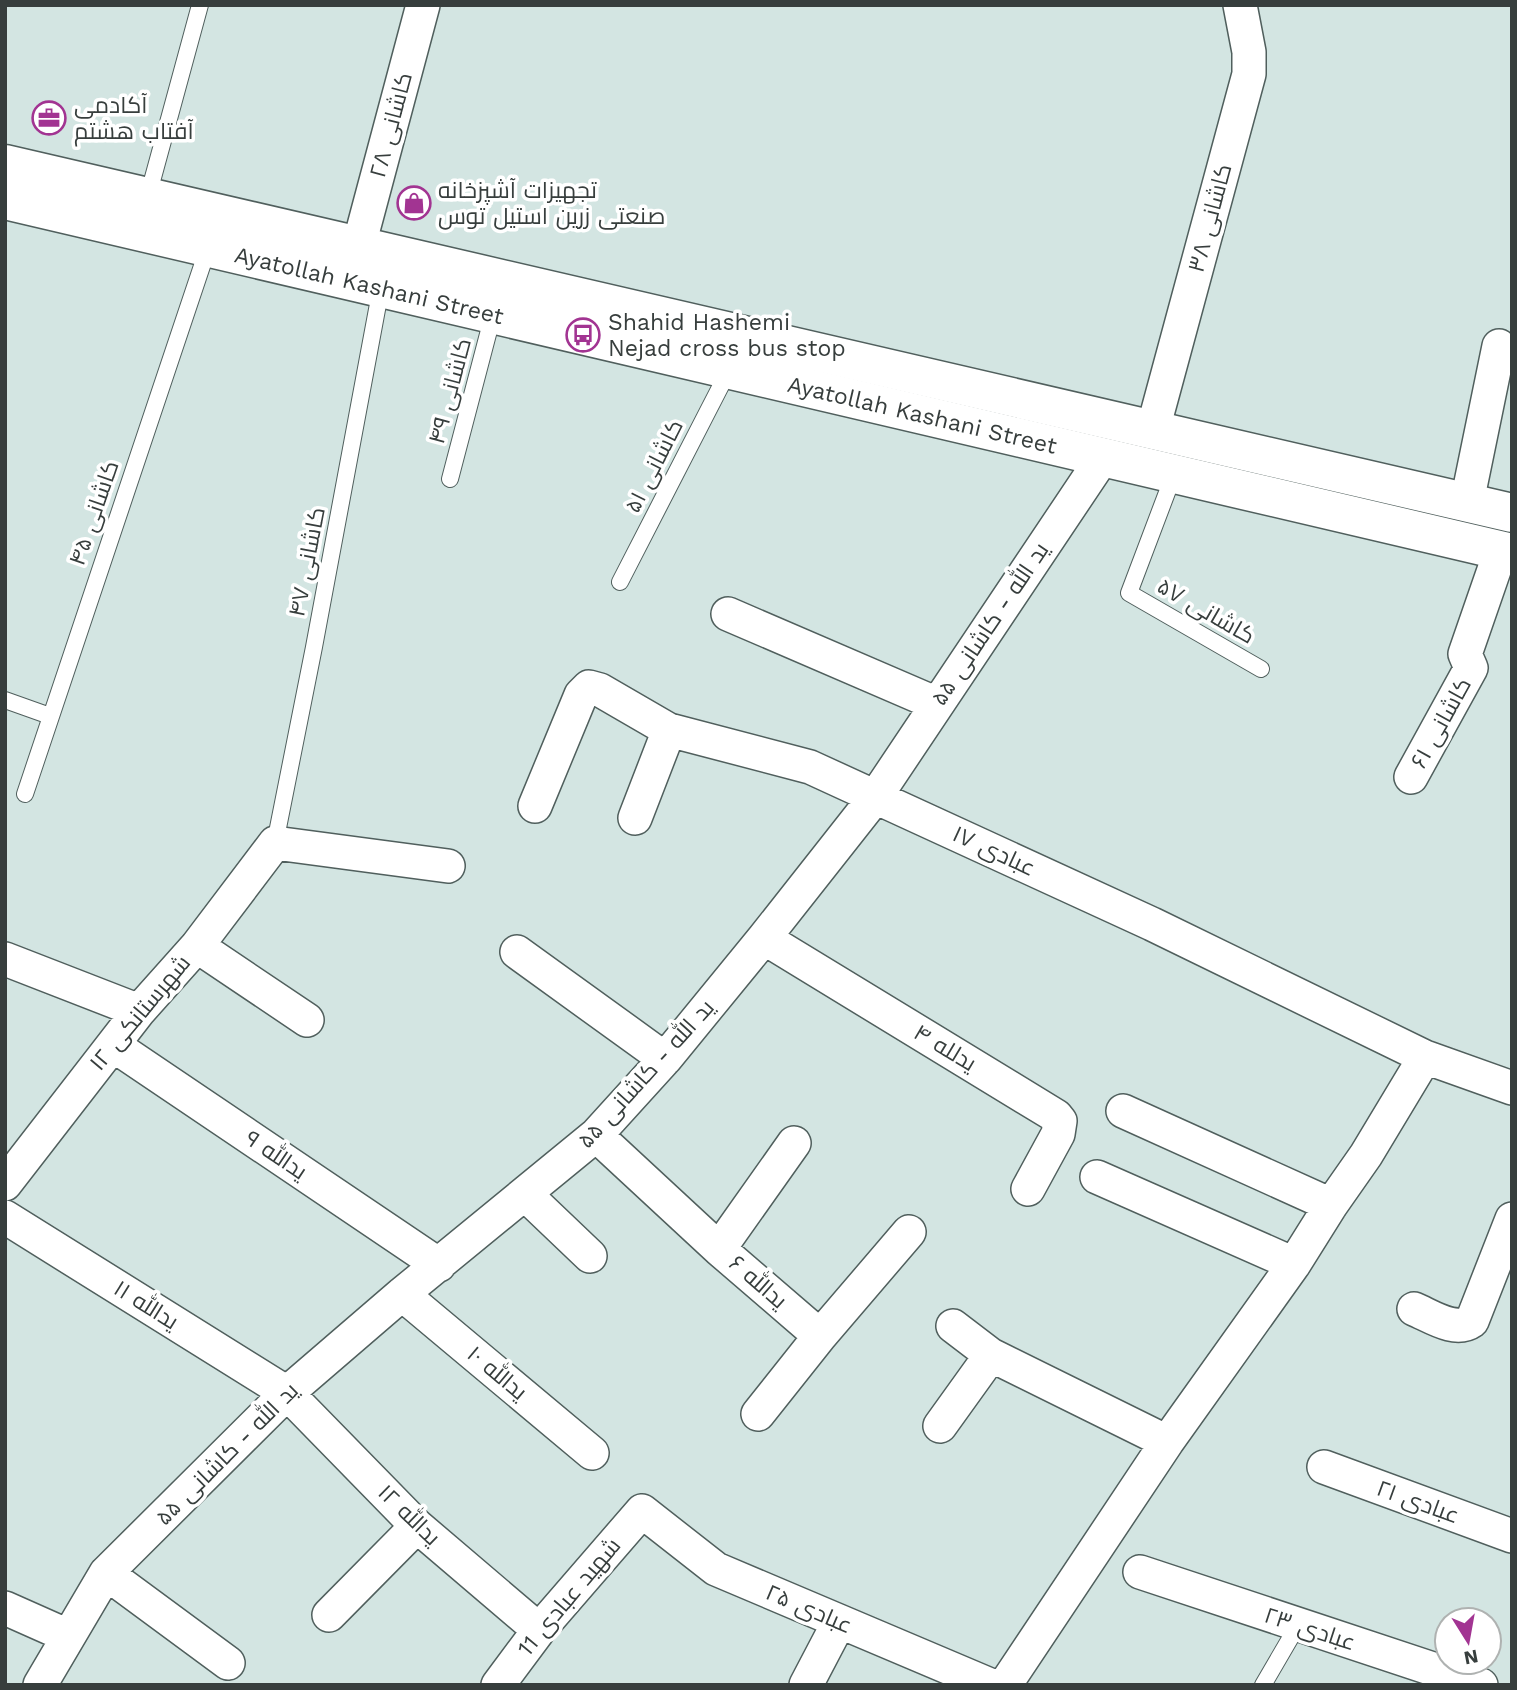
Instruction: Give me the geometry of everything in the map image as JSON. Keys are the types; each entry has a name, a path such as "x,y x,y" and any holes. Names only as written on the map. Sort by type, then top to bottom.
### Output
{"main road":[{"name":"Ayatollah Kashani Street","path":"5,164 1512,513"},
{"name":"Ayatollah Kashani Street","path":"5,200 1506,552"}],"street":[{"name":"کاشانی ۲۸","path":"359,245 423,5"},
{"name":"کاشانی ۳۸","path":"1153,429 1249,74 1240,5"},
{"path":"1467,502 1499,346"},
{"name":"ید الله - کاشانی ۵۵","path":"40,1685 106,1573 287,1393 402,1294 596,1135 665,1059 876,796 1102,457"},
{"name":"کاشانی ۶۱","path":"1411,777 1471,668 1465,654 1506,552"},
{"path":"728,614 937,704"},
{"name":"عبادی ۱۷","path":"535,806 581,695 589,687 600,690 668,730 810,767 1152,924 1425,1057 1512,1088"},
{"path":"635,818 668,730"},
{"path":"275,843 448,866"},
{"name":"شهرستانکی ۱۲","path":"5,1184 139,1011 197,946 275,843"},
{"name":"یدلله ۴","path":"764,938 1056,1116 1060,1121 1058,1134 1028,1189"},
{"path":"197,946 307,1020"},
{"path":"517,952 665,1059"},
{"path":"5,960 139,1011"},
{"name":"یدالله ۹","path":"113,1045 439,1265"},
{"path":"1005,1685 1167,1442 1294,1264 1366,1155 1425,1057"},
{"path":"1123,1111 1331,1205"},
{"name":"یدالله ۶","path":"596,1135 719,1249 820,1336"},
{"path":"719,1249 794,1143"},
{"path":"1097,1177 1294,1264"},
{"path":"525,1194 590,1256"},
{"name":"یدالله ۱۱","path":"5,1217 287,1393"},
{"path":"1414,1309 1454,1325 1465,1326 1472,1321 1512,1219"},
{"path":"758,1413 909,1232"},
{"name":"یدالله ۱۰","path":"402,1294 592,1453"},
{"path":"953,1326 991,1355 1167,1442"},
{"path":"940,1426 991,1355"},
{"name":"یدالله ۱۲","path":"287,1393 417,1526 539,1630"},
{"name":"عبادی ۲۱","path":"1324,1467 1512,1536"},
{"name":"عبادی ۲۵","path":"642,1511 716,1569 990,1685"},
{"name":"شهید عبادی 11","path":"498,1685 539,1630 642,1511"},
{"path":"329,1615 417,1526"},
{"name":"عبادی ۲۳","path":"1140,1572 1481,1685"},
{"path":"106,1573 228,1663"},
{"path":"5,1608 68,1636"},
{"path":"806,1685 839,1622"}],"lane":[{"path":"148,196 200,5"},
{"name":"کاشانی ۴۵","path":"25,794 208,248"},
{"name":"کاشانی ۴۷","path":"275,843 381,288"},
{"name":"کاشانی ۴۹","path":"450,480 494,315"},
{"name":"کاشانی ۵۱","path":"620,582 729,370"},
{"name":"کاشانی ۵۷","path":"1174,474 1129,593 1261,670"},
{"path":"5,700 50,716"},
{"path":"1263,1685 1298,1625"}],"place":[{"name":"آکادمی آفتاب هشتم","path":"49,118"},
{"name":"تجهیزات آشپزخانه صنعتی زرین استیل توس","path":"414,203"},
{"name":"Shahid Hashemi Nejad cross bus stop","path":"583,335"}]}
